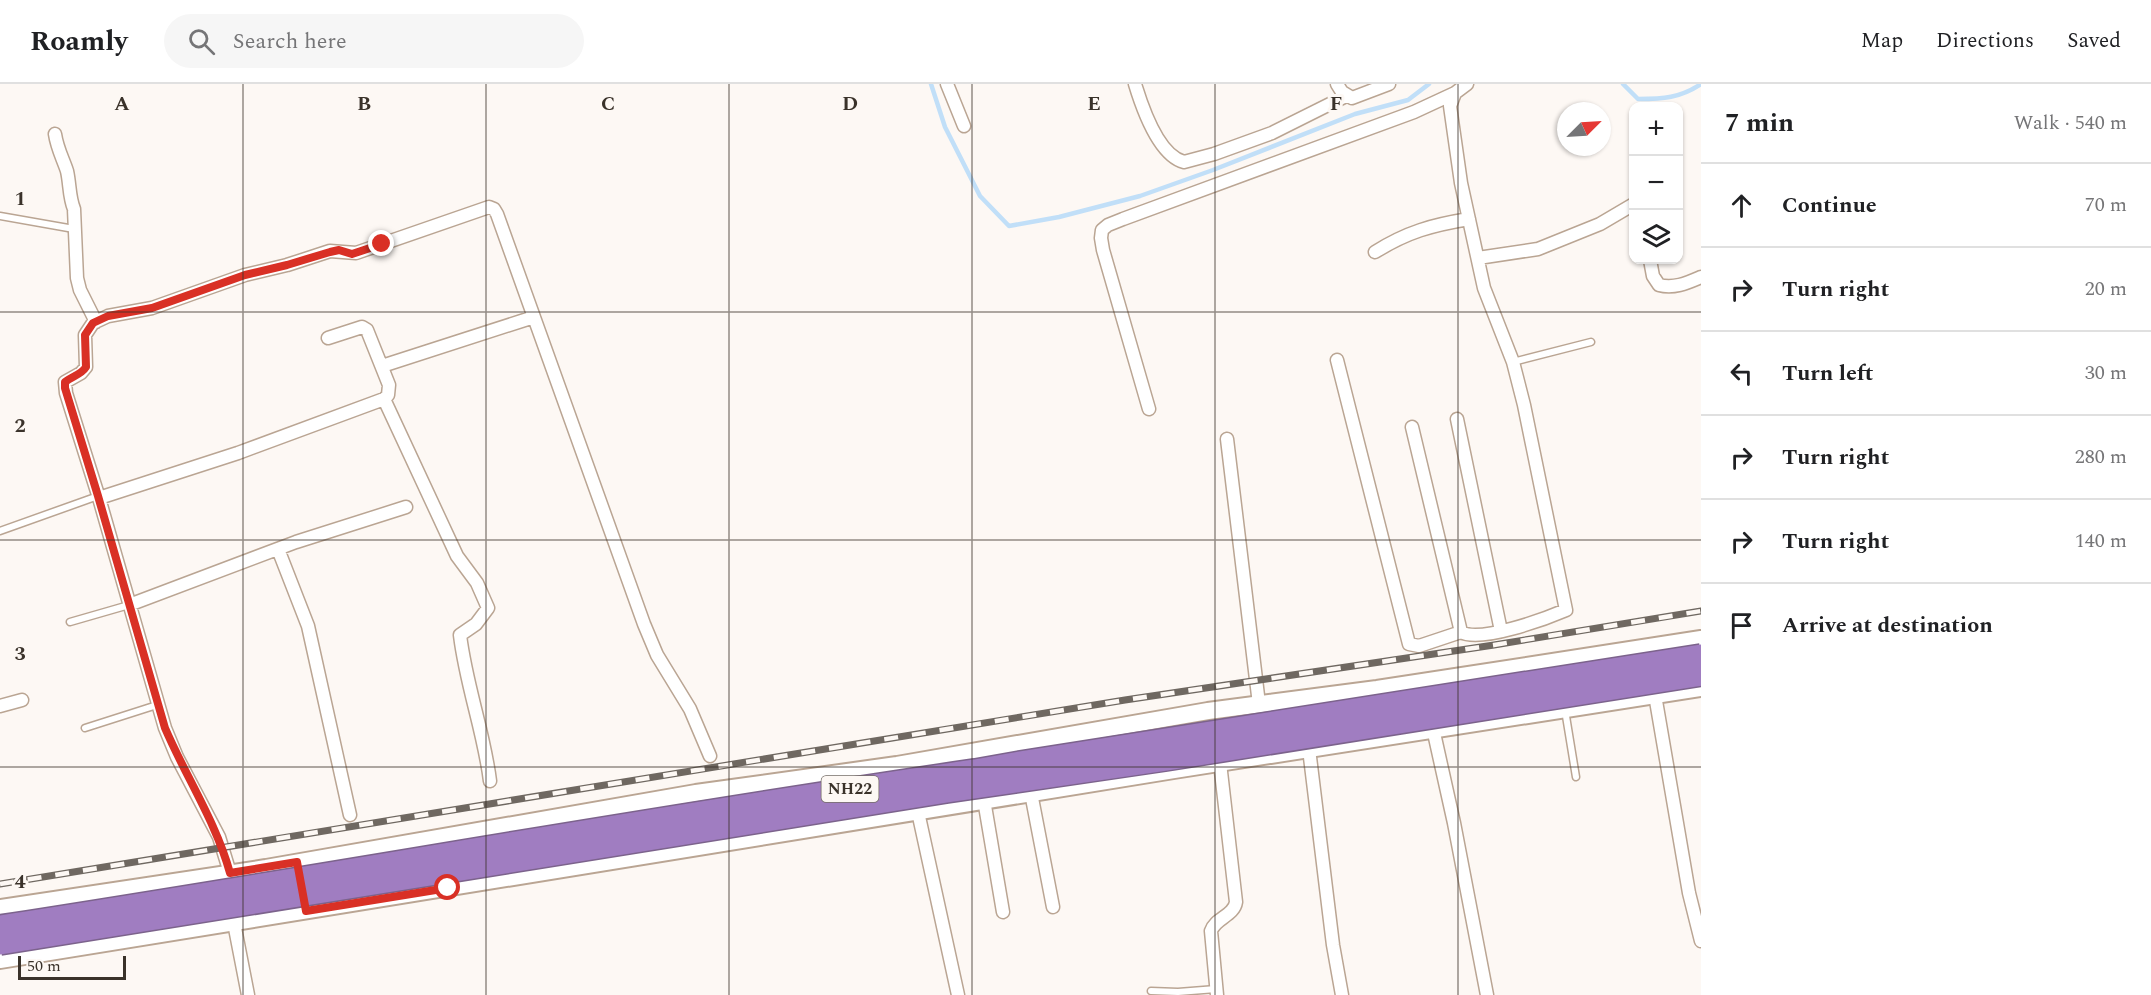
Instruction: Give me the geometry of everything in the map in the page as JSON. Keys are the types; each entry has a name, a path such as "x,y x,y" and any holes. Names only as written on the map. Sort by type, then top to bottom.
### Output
{"highway":[{"name":"NH22","path":"0,926 975,771 1048,757 1701,655"},
{"name":"NH22","path":"0,944 947,792 1166,760 1701,675"}],"street":[{"path":"946,84 964,126"},
{"path":"1135,84 1144,114 1156,136 1174,156 1184,162 1272,133 1346,96"},
{"path":"1337,84 1346,96 1352,98 1389,84"},
{"path":"1149,409 1104,250 1101,230 1123,219 1414,112 1455,93 1467,84"},
{"path":"1337,360 1409,644 1419,646 1461,632 1469,634 1501,632 1566,610 1524,405 1513,362 1487,297 1461,183 1450,106 1455,93"},
{"path":"55,134 67,171 70,199 74,209 77,278 80,290 96,321"},
{"path":"230,873 219,837 177,757 157,705 99,497 64,385 68,379 81,373 86,367 85,335 87,329 96,321 117,313 152,308 245,275 330,252 356,253 489,207 494,209 496,214 644,624 657,655 690,709 710,756"},
{"path":"1478,258 1538,249 1600,224 1629,207"},
{"path":"1375,252 1414,231 1437,224 1469,219"},
{"path":"1651,264 1653,276 1659,285 1671,287 1701,277"},
{"path":"382,366 534,317"},
{"path":"99,497 238,453 384,399 390,391 389,385 369,334 364,328 328,338"},
{"path":"384,399 457,556 477,583 488,608 477,624 460,636 463,664 483,739 490,781"},
{"path":"1457,419 1501,632"},
{"path":"1412,427 1461,632"},
{"path":"1227,439 1259,704"},
{"path":"129,605 278,549 406,507"},
{"path":"278,549 308,626 350,815"},
{"path":"0,908 297,862 696,793 897,765 1259,704 1424,682 1701,639"},
{"path":"1424,682 1487,995"},
{"path":"0,960 1701,688"},
{"path":"1655,695 1689,892 1701,941"},
{"path":"0,706 22,700"},
{"path":"1309,749 1330,922 1342,995"},
{"path":"975,751 1003,912"},
{"path":"1217,992 1211,936 1213,926 1236,906 1221,763"},
{"path":"1031,794 1053,907"},
{"path":"918,812 958,995"},
{"path":"297,862 306,911"},
{"path":"1202,918 1213,926"},
{"path":"234,923 248,995"}],"lane":[{"path":"0,216 74,229"},
{"path":"1513,362 1591,342"},
{"path":"0,531 99,497"},
{"path":"70,622 129,605"},
{"path":"85,728 157,705"},
{"path":"1565,709 1576,777"},
{"path":"1151,991 1217,992"}],"waterway":[{"path":"931,84 945,127 980,196 1009,226 1059,217 1140,196 1355,114 1408,100 1429,84"},
{"path":"1623,84 1638,99 1671,97 1701,84"}],"railway":[{"path":"0,884 1125,700 1494,645 1701,611"}],"route":[{"path":"382,244 352,254 334,250 245,275 152,308 117,313 101,319 87,329 85,335 86,367 81,373 65,382 65,388 157,705 177,757 219,837 230,873 297,862 306,911 448,888"}]}
